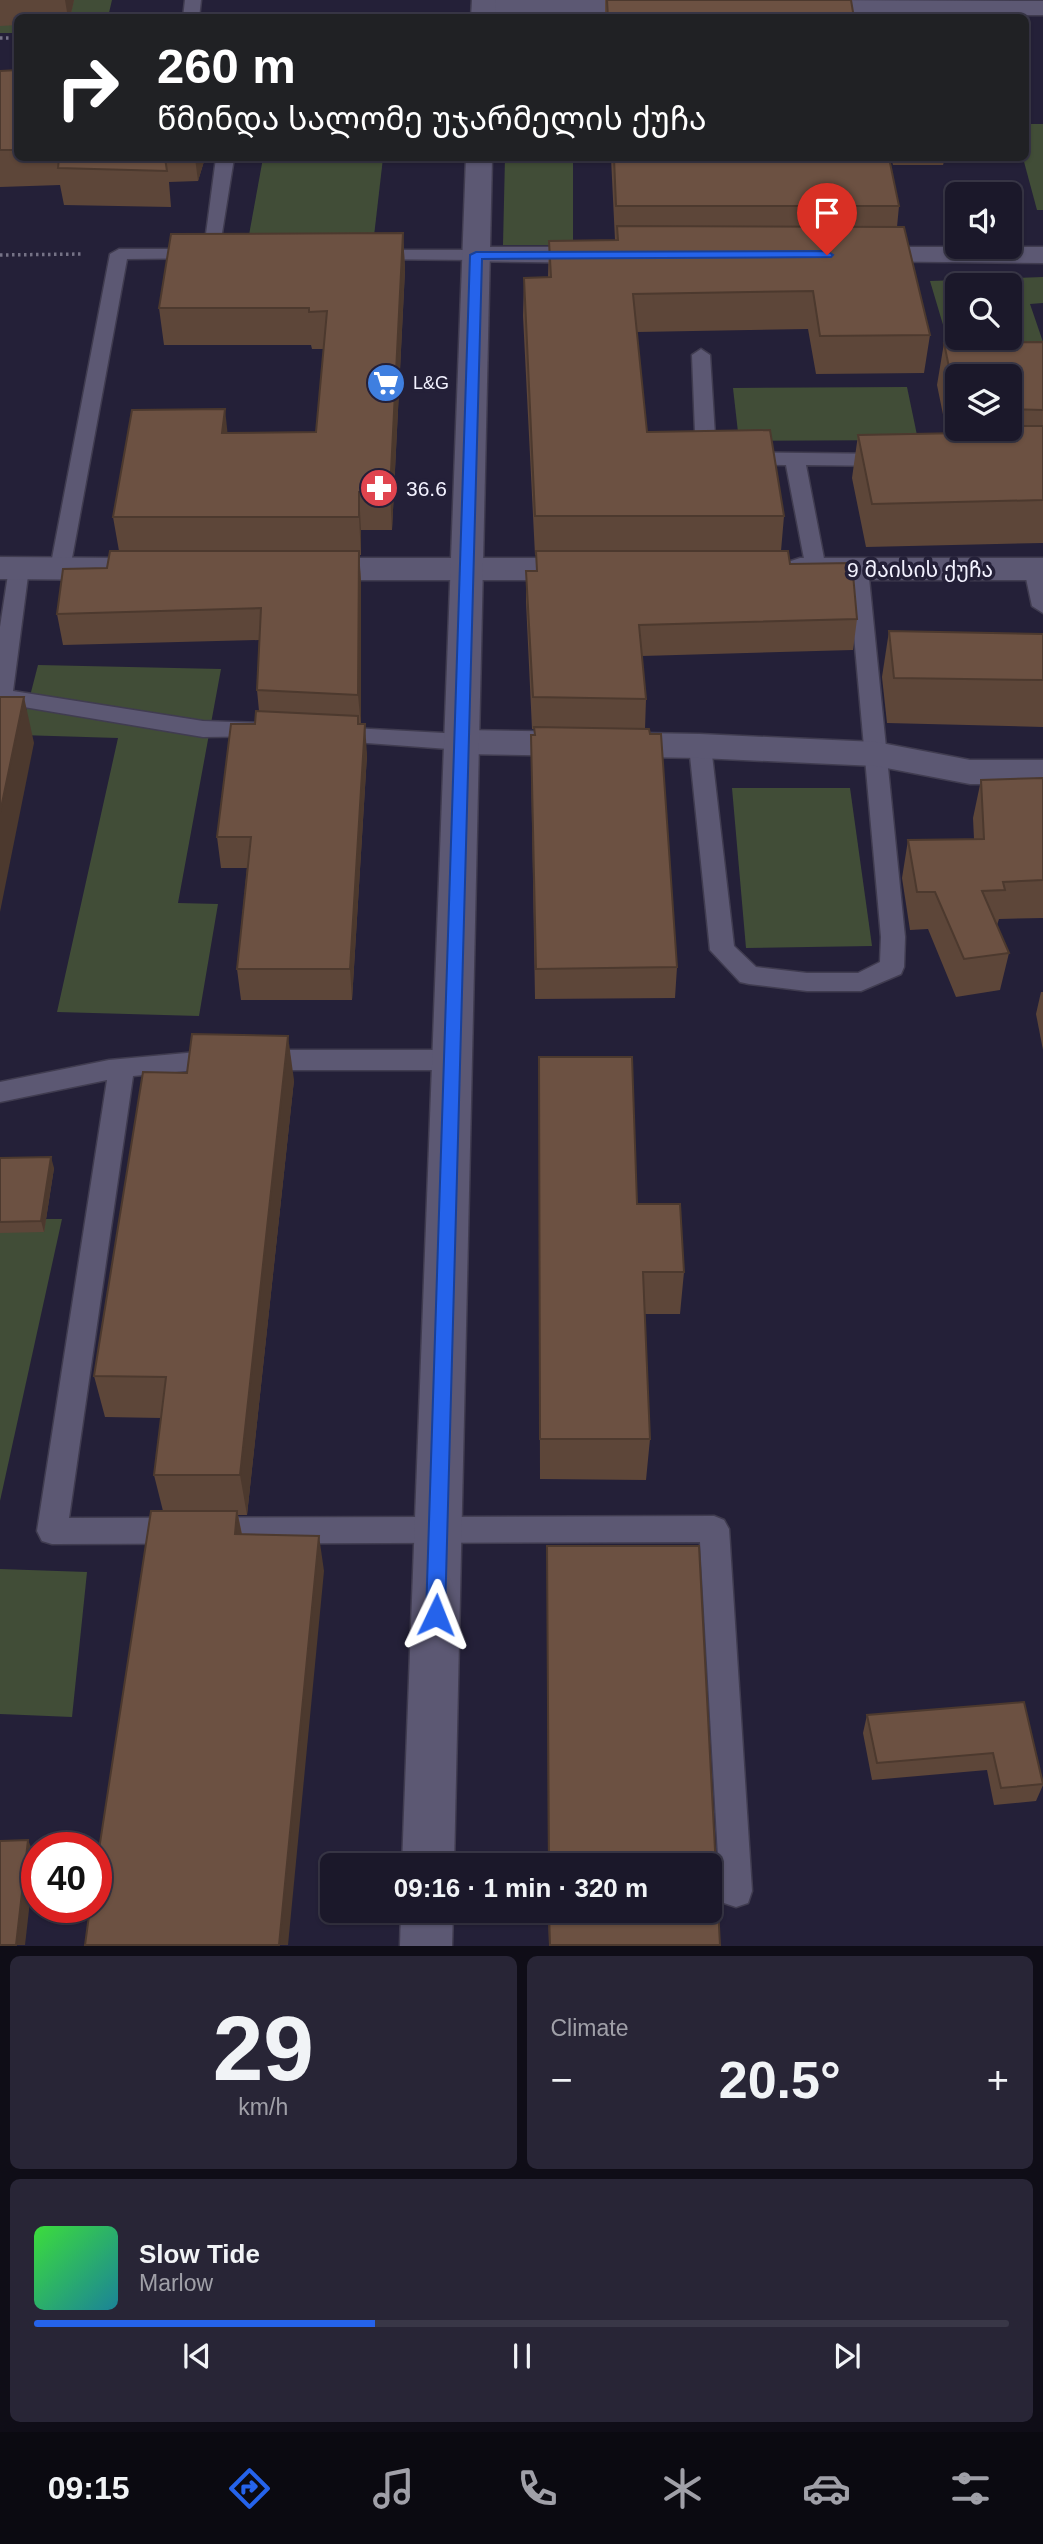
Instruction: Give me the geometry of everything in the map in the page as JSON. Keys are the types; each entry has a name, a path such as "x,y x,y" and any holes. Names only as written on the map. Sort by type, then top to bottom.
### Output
{"street":[{"path":"484,8 679,7"},
{"path":"775,7 1043,8"},
{"path":"428,1853 479,161"},
{"path":"476,255 628,255"},
{"path":"836,255 1043,255"},
{"path":"10,568 155,569"},
{"path":"277,569 621,569"},
{"name":"9 მაისის ქუჩა","path":"775,569 1038,569"},
{"path":"462,742 700,746 876,754 970,772 1043,772"},
{"path":"425,1945 426,1923"}],"lane":[{"path":"60,569 119,254 219,254 225,161"},
{"path":"351,255 476,255"},
{"path":"701,355 706,458 905,460"},
{"path":"796,459 816,569"},
{"path":"10,568 0,696 203,729 282,732"},
{"path":"700,746 722,950 749,975 807,982 861,982 892,967 893,937 858,568"},
{"path":"1038,569 1043,606"},
{"path":"309,734 462,742"},
{"path":"0,1092 56,1078 169,1060 453,1060"},
{"path":"122,1068 52,1531 438,1532 714,1529 736,1891"}],"path":[{"path":"0,255 119,254"}],"green space":[{"path":"0,0 112,0 109,14 14,14 14,33 0,33"},
{"path":"1029,124 1043,124 1043,210 1037,210 1024,161 1029,161"},
{"path":"262,161 383,161 374,236 249,235"},
{"path":"505,161 573,161 573,245 503,245"},
{"path":"1043,277 1043,303 1030,304 1043,342 1043,352 952,355 951,350 1022,350 1022,278"},
{"path":"945,280 945,331 930,281"},
{"path":"907,387 918,440 739,441 733,388"},
{"path":"38,665 221,669 178,903 218,904 199,1016 57,1012 118,738 20,735"},
{"path":"732,788 850,788 872,946 746,948"},
{"path":"0,1219 62,1219 0,1501"},
{"path":"0,1569 87,1572 72,1717 0,1714"}],"building":[{"path":"607,0 851,0 853,14 608,14"},
{"path":"14,70 14,150 0,150 0,71"},
{"path":"59,161 165,161 167,171 58,168"},
{"path":"614,161 890,161 899,206 616,206"},
{"path":"617,226 904,227 930,335 820,336 813,291 633,294 647,432 770,430 784,516 535,516 524,278 551,277 549,241 618,240"},
{"path":"403,233 390,492 359,492 359,517 113,517 132,410 225,409 222,433 316,432 327,311 309,312 309,308 159,308 171,234"},
{"path":"1022,342 1043,342 1043,410 1022,409 1022,364 948,364 945,350 1022,350"},
{"path":"1022,426 1043,426 1043,500 872,504 858,435 945,433 945,441 1022,441"},
{"path":"110,551 359,551 358,695 257,690 261,608 57,614 63,569 107,568"},
{"path":"536,551 788,551 790,564 852,563 857,619 639,625 646,699 533,697 526,571 537,571"},
{"path":"889,631 1043,634 1043,680 894,678"},
{"path":"0,697 24,697 0,813"},
{"path":"256,711 358,716 358,724 365,724 350,969 237,969 251,837 217,837 231,724 255,724"},
{"path":"534,727 649,729 650,734 661,734 677,967 536,969 531,735 535,735"},
{"path":"1043,778 1043,880 1003,882 1005,890 982,891 1009,953 964,959 935,892 917,892 908,840 984,839 981,780"},
{"path":"192,1034 288,1036 240,1475 154,1475 166,1377 94,1376 143,1072 187,1073"},
{"path":"539,1057 632,1057 637,1204 680,1204 684,1272 643,1272 650,1439 540,1439"},
{"path":"51,1157 41,1221 0,1222 0,1158"},
{"path":"151,1511 237,1511 235,1534 319,1536 279,1945 85,1945 88,1923 112,1923 112,1832 102,1832"},
{"path":"547,1546 699,1546 715,1853 549,1853"},
{"path":"1024,1702 1043,1784 1001,1788 993,1753 877,1763 867,1715"},
{"path":"21,1840 21,1901 16,1945 0,1945 0,1841"},
{"path":"549,1923 719,1923 720,1945 550,1945"}],"place":[{"name":"L&G","path":"386,383"},
{"name":"36.6","path":"379,488"}],"route":[{"path":"436,1615 476,255 827,255"}]}
